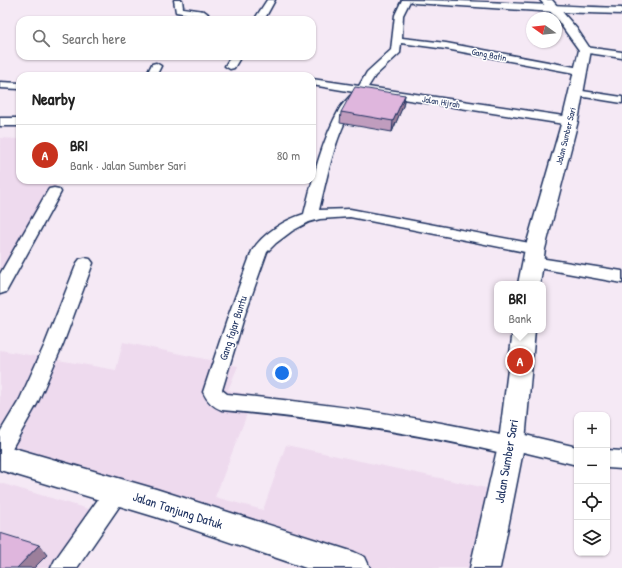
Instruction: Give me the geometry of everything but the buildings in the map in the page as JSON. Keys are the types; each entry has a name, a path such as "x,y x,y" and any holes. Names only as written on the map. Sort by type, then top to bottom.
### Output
{"main road":[{"name":"Jalan Tanjung Datuk","path":"0,457 117,491 312,561 354,568"}],"street":[{"path":"178,0 179,10 204,14"},
{"path":"261,16 271,0"},
{"path":"311,216 319,182 335,131 346,108 362,89 371,74 396,51 399,15 406,0"},
{"path":"414,0 550,5 622,11"},
{"path":"550,5 573,32 585,50 622,55"},
{"name":"Gang Batin","path":"397,40 446,46 580,71"},
{"name":"Jalan Sumber Sari","path":"530,281 534,255 570,121 585,50"},
{"path":"230,66 234,60"},
{"name":"Jalan Hijrah","path":"316,83 570,121"},
{"path":"0,85 16,86"},
{"path":"576,93 622,100"},
{"path":"0,122 16,122"},
{"path":"0,288 54,192"},
{"name":"Gang fajar Buntu","path":"511,444 383,421 280,407 222,402 212,392 237,314 260,251 264,245 294,222 311,216 332,213 350,213 534,255 622,277"},
{"path":"0,451 27,404 51,350 85,263"},
{"name":"Jalan Sumber Sari","path":"485,568 511,444 524,333"},
{"path":"511,444 574,455"},
{"path":"610,459 622,460"},
{"path":"63,568 117,491"}],"shaded area":[{"path":"0,138 16,139 16,184 57,184 0,293"},
{"path":"123,342 238,366 228,390 254,396 215,497 263,510 286,445 486,488 479,568 354,568 0,457 0,350 116,370"},
{"path":"0,483 102,513 63,568 0,568"}],"place":[{"name":"BRI","path":"520,361"}]}
